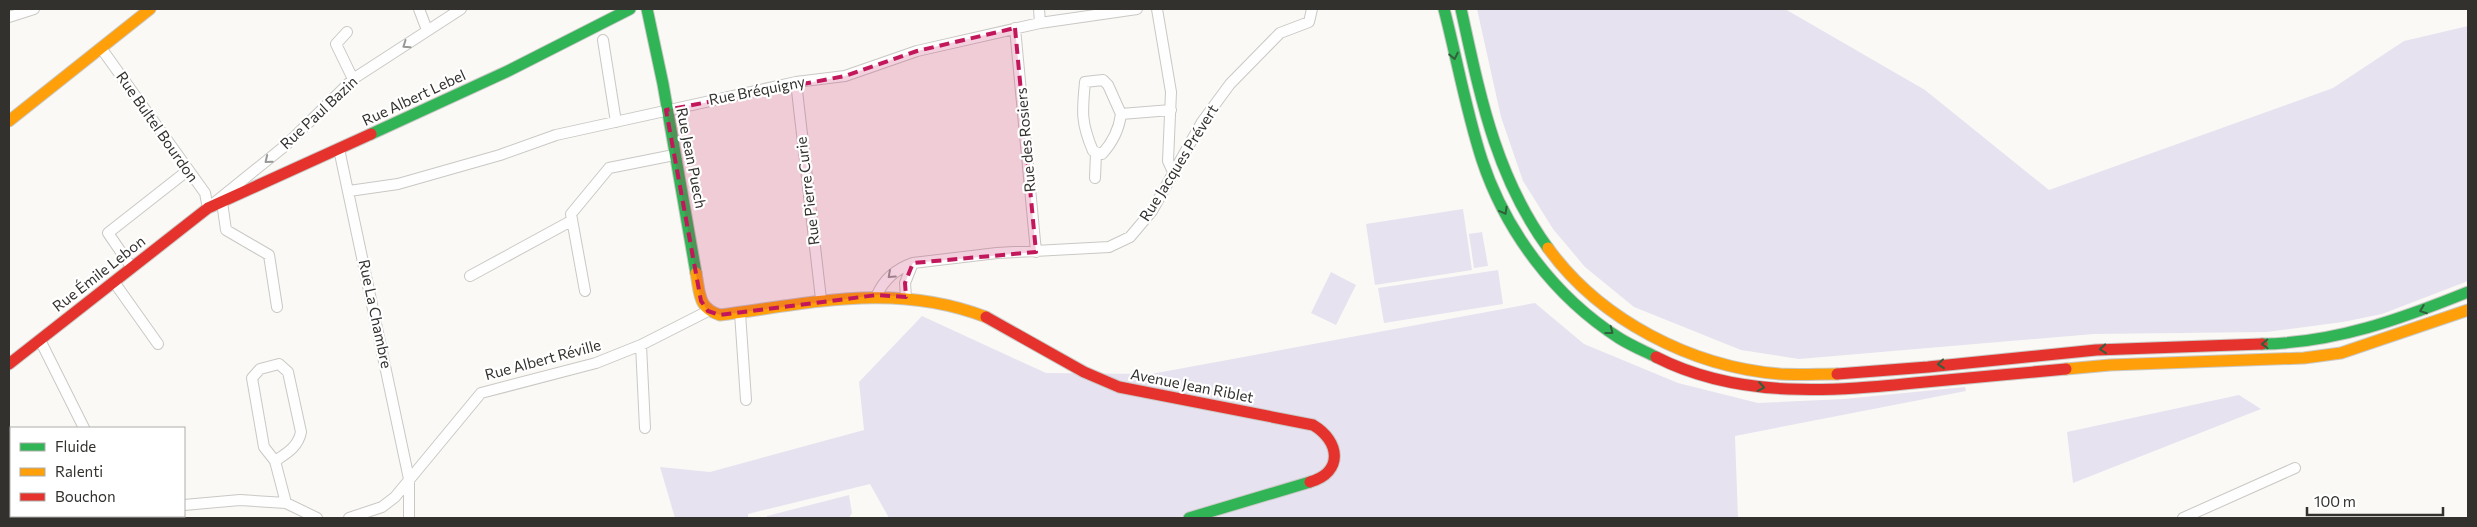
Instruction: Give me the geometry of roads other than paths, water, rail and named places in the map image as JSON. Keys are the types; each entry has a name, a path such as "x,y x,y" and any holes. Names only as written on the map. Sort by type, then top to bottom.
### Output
{"main road":[{"path":"9,122 150,9"},
{"name":"Rue Albert Lebel","path":"208,208 508,71 630,9"},
{"name":"Rue Jean Puech","path":"647,9 663,84 666,110 701,301 708,311"},
{"path":"1444,9 1482,160 1499,202 1522,242 1548,277 1581,310 1619,338 1666,362 1712,378 1778,390 1863,388 2110,365 2304,358 2341,353 2405,333 2468,310"},
{"path":"1461,9 1498,155 1514,194 1541,240 1561,267 1593,297 1627,323 1672,348 1715,363 1778,374 1863,372 2110,348 2302,343 2340,336 2400,319 2468,292"},
{"name":"Rue Émile Lebon","path":"9,364 208,208"},
{"path":"708,311 720,315 821,300 877,295"},
{"name":"Avenue Jean Riblet","path":"877,295 906,297 949,305 985,316 1094,378 1119,387 1313,424 1324,430 1336,449 1334,462 1326,474 1317,480 1188,518"}],"street":[{"path":"9,17 34,9"},
{"path":"419,9 427,30"},
{"name":"Rue Paul Bazin","path":"208,208 286,146 353,79 461,9"},
{"path":"1039,9 1040,23"},
{"name":"Rue Bréquigny","path":"349,191 398,184 500,155 556,135 796,82 845,76 917,51 1016,28 1137,9"},
{"path":"1157,9 1166,52 1171,110 1168,161 1173,172"},
{"name":"Rue Jacques Prévert","path":"877,295 882,284 900,267 913,263 997,253 1110,247 1130,237 1152,211 1202,122 1230,84 1280,33 1309,22 1312,9"},
{"name":"Rue des Rosiers","path":"1016,28 1036,252"},
{"path":"347,32 336,44 353,79"},
{"path":"603,40 616,122"},
{"name":"Rue Bultel Bourdon","path":"101,48 187,171 205,193 208,208"},
{"path":"1103,80 1108,85 1121,114 1120,124 1111,144 1102,154 1093,152 1084,131 1082,113 1085,82 1103,80"},
{"name":"Rue Pierre Curie","path":"796,82 821,300"},
{"path":"1121,114 1171,110"},
{"name":"Rue La Chambre","path":"339,149 409,479 408,518"},
{"path":"1095,178 1096,153"},
{"path":"585,291 571,214 609,168 674,155"},
{"path":"132,268 108,233 187,171"},
{"path":"222,202 226,230 268,255 277,307"},
{"path":"470,276 571,221"},
{"path":"906,297 905,283 913,263"},
{"path":"114,282 158,344"},
{"name":"Rue Albert Réville","path":"349,518 382,507 395,497 481,393 572,371 641,344 708,311"},
{"path":"740,312 746,400"},
{"path":"40,340 84,427"},
{"path":"641,344 645,428"},
{"path":"275,461 293,449 300,439 301,432 288,372 279,364 260,369 252,378 264,447 275,461 286,503"},
{"path":"2183,518 2294,468"},
{"path":"185,505 240,500 286,503 317,518"}]}
